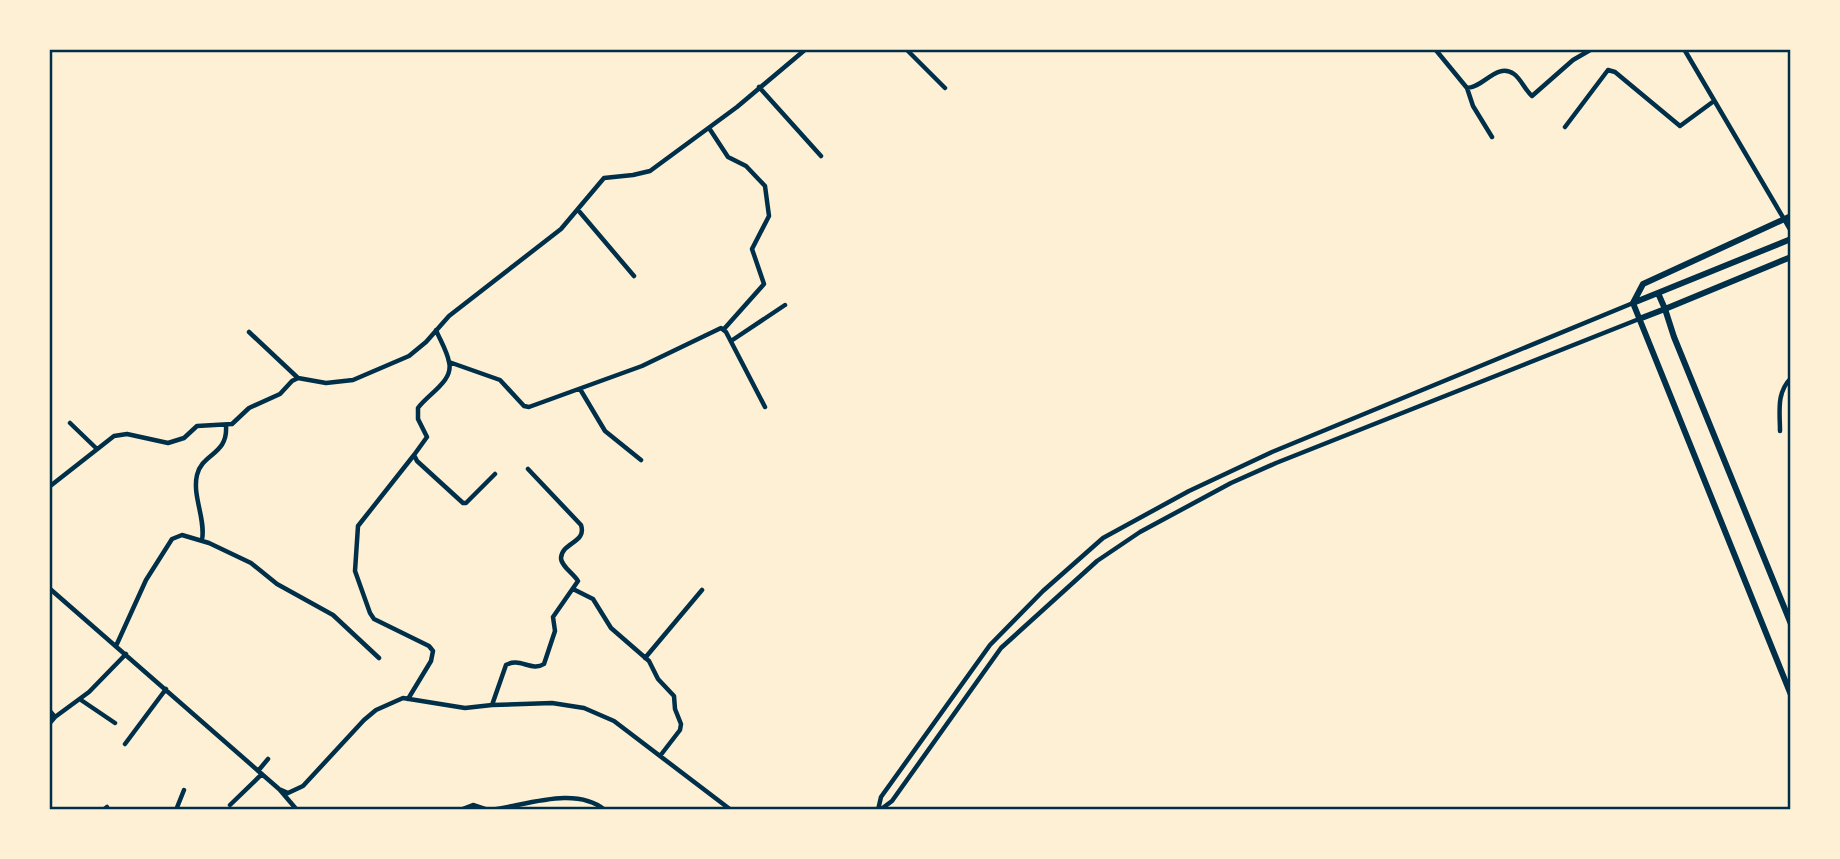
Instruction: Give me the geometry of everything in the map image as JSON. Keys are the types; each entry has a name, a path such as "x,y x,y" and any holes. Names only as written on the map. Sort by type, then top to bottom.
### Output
{"street":[{"path":"49,487 114,436 127,434 168,443 184,438 197,426 232,424 257,402 280,394 298,378 337,383 368,374 410,356 426,342 435,329 483,288 550,239 604,178 650,171 709,128 806,49"},
{"path":"906,49 945,88"},
{"path":"1434,49 1467,88 1473,106 1492,137"},
{"path":"1467,88 1477,87 1498,72 1504,71 1515,74 1532,96 1573,61 1592,49"},
{"path":"1684,49 1788,218 1791,231"},
{"path":"1565,127 1608,70 1615,72 1680,126 1714,101"},
{"path":"759,87 821,156"},
{"path":"449,362 500,380 524,406 529,407 642,366 721,328 724,329 764,284 752,249 769,216 765,186 746,166 728,157 709,128"},
{"path":"578,210 634,276"},
{"path":"1788,218 1643,284 1633,303 1791,695"},
{"path":"879,810 881,797 990,645 1103,538 1189,491 1272,452 1791,239"},
{"path":"879,810 892,801 1001,648 1097,561 1140,532 1231,483 1276,463 1791,257"},
{"path":"1658,293 1791,624"},
{"path":"731,341 785,305"},
{"path":"408,699 431,661 433,651 429,646 374,619 370,613 355,571 358,526 427,437 418,419 418,408 449,374 449,362 435,329"},
{"path":"724,329 765,407"},
{"path":"250,332 298,378"},
{"path":"1780,431 1779,398 1783,387 1791,379"},
{"path":"579,389 605,431 641,460"},
{"path":"70,423 97,449"},
{"path":"202,540 197,477 202,465 223,445 226,426"},
{"path":"414,455 417,461 463,503 495,474"},
{"path":"492,705 506,665 511,662 538,667 544,664 555,631 553,617 578,581 563,564 561,556 581,536 583,530 528,469"},
{"path":"116,646 144,584 172,539 182,535 202,540 242,558 277,584 322,608 379,658"},
{"path":"49,588 279,789 297,810"},
{"path":"573,589 593,599 611,628 645,657 657,679 674,696 675,709 681,724 677,734 660,756"},
{"path":"645,657 702,590"},
{"path":"49,724 81,700 126,654"},
{"path":"125,744 166,688"},
{"path":"279,789 288,793 303,786 364,720 402,698 465,708 537,702 584,708 614,721 731,810"},
{"path":"81,700 115,723"},
{"path":"49,710 55,717"},
{"path":"230,805 260,773 268,759"},
{"path":"176,810 184,790"},
{"path":"460,810 473,805 489,810 534,801 582,799 596,802 605,810"}]}
